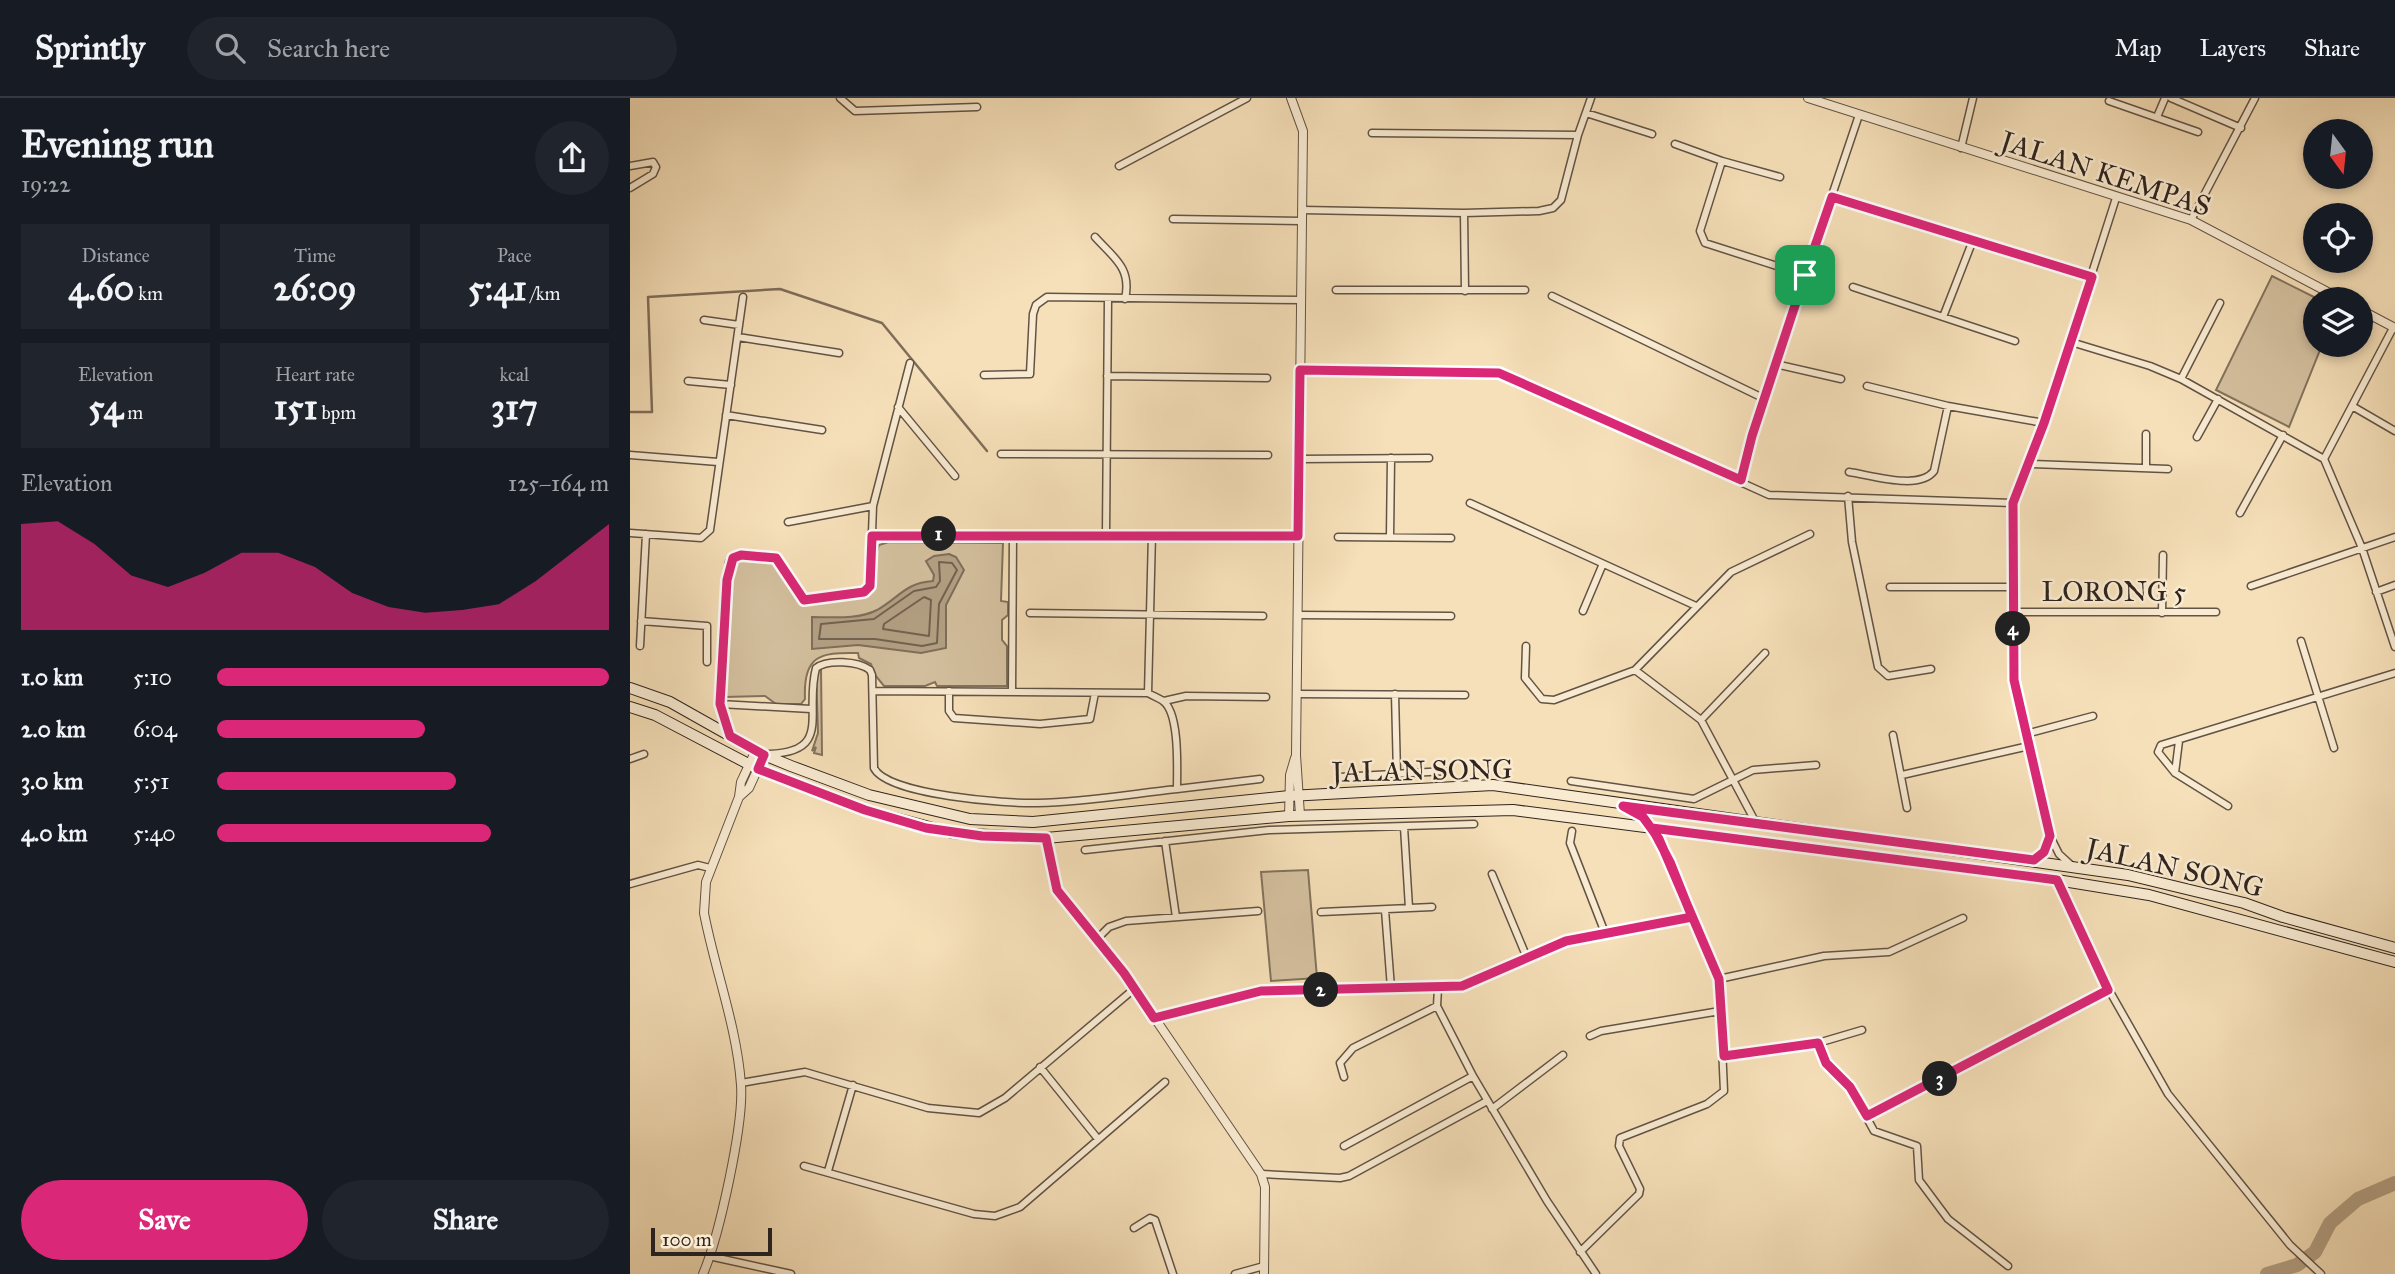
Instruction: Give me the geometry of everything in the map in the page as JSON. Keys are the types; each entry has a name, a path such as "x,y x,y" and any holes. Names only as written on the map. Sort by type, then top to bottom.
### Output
{"main road":[{"name":"JALAN SONG","path":"630,688 670,702 760,752 869,795 971,819 1033,822 1300,795 1493,785 1623,806 2034,860 2128,875 2196,891 2395,948"},
{"name":"JALAN SONG","path":"630,707 655,715 753,766 865,810 926,828 982,836 1046,838 1295,815 1513,810 2057,880 2201,907 2395,962"},
{"path":"1623,806 1643,817 1652,828"},
{"path":"1756,823 1757,833 1769,843"}],"street":[{"path":"840,98 855,111 977,107"},
{"path":"1119,166 1247,98"},
{"path":"1291,98 1303,131 1296,755 1300,795 1295,815"},
{"path":"1301,210 1464,213 1539,211 1553,208 1561,200 1591,98"},
{"name":"JALAN KEMPAS","path":"1808,98 2191,220 2318,287"},
{"path":"1961,148 1973,98"},
{"path":"2157,117 2165,98"},
{"path":"2171,98 2241,128"},
{"path":"2191,220 2255,98"},
{"path":"2109,101 2198,132"},
{"path":"1586,114 1652,134"},
{"path":"1741,480 1775,364 1859,115"},
{"path":"1372,133 1578,135"},
{"path":"1675,144 1722,161 1780,177"},
{"path":"1722,161 1700,231 1702,239 1709,245 1805,275"},
{"path":"630,166 653,162 656,167 653,174 630,188"},
{"path":"1832,197 2092,277"},
{"path":"2072,867 2059,854 2050,836 2014,680 2011,587 2013,503 2044,423 2116,198"},
{"path":"1464,213 1465,291"},
{"path":"1174,219 1301,221"},
{"path":"1095,237 1126,271 1128,284 1125,299"},
{"path":"1943,317 1973,240"},
{"path":"1853,287 2015,341"},
{"path":"1336,290 1525,290"},
{"path":"1552,296 1765,399"},
{"path":"630,533 701,538 706,535 712,523 718,462 743,297"},
{"path":"984,375 1030,374 1032,314 1035,305 1047,297 1301,300"},
{"path":"1106,534 1108,299"},
{"path":"2180,379 2220,303"},
{"path":"2324,459 2394,328 2373,317"},
{"path":"704,320 739,325"},
{"path":"738,337 839,353"},
{"path":"2071,342 2150,366 2180,379 2324,459 2362,548 2395,647"},
{"path":"730,736 720,704 730,560 741,555 776,558 804,600 864,592 870,586 873,506 910,363"},
{"path":"1775,364 1841,379"},
{"path":"1300,370 1499,373 1741,480 1769,495 2013,503"},
{"path":"1107,376 1267,378"},
{"path":"688,382 731,385"},
{"path":"1867,386 1948,406 2044,423"},
{"path":"2197,437 2218,399"},
{"path":"1849,472 1916,481 1930,477 1934,471 1948,406"},
{"path":"2351,406 2395,430"},
{"path":"898,407 955,476"},
{"path":"726,415 822,430"},
{"path":"2146,434 2146,468"},
{"path":"2240,513 2283,435"},
{"path":"1001,454 1268,455"},
{"path":"630,455 718,462"},
{"path":"1390,537 1391,458"},
{"path":"1300,459 1429,458"},
{"path":"2029,464 2168,469"},
{"path":"1848,496 1852,542 1878,667 1888,676 1931,669"},
{"path":"1470,503 1696,606"},
{"path":"788,522 873,506"},
{"path":"640,646 646,534"},
{"path":"1012,692 1013,534"},
{"path":"1148,693 1152,534"},
{"path":"1526,646 1525,678 1542,699 1555,700 1635,670 1731,572 1810,534"},
{"path":"872,536 1298,536"},
{"path":"1338,537 1451,538"},
{"path":"2251,586 2395,537"},
{"path":"2162,555 2162,612"},
{"path":"1583,611 1602,565"},
{"path":"2376,592 2395,585"},
{"path":"1890,587 2011,587"},
{"name":"LORONG 5","path":"2012,612 2216,612"},
{"path":"1030,613 1263,616"},
{"path":"1298,615 1451,616"},
{"path":"641,621 707,626 707,662"},
{"path":"2301,641 2333,748"},
{"path":"1702,720 1765,653"},
{"path":"703,1274 735,1139 741,1083 704,913 704,892 710,868 739,797 749,788 753,766 760,752 786,754 807,745 810,739 814,675 820,664 864,666 873,676 874,768 882,779 907,787 985,799 1038,803 1260,779"},
{"path":"1635,670 1702,720 1756,823"},
{"path":"2228,806 2175,773 2158,752 2161,745 2395,673"},
{"path":"873,691 1148,693 1164,701 1186,696 1266,697"},
{"path":"949,691 949,711 954,718 1040,724 1090,719 1095,693"},
{"path":"1297,694 1465,695"},
{"path":"1395,694 1397,774"},
{"path":"1164,701 1176,737 1177,789"},
{"path":"720,704 811,709"},
{"path":"2026,734 2093,716"},
{"path":"1893,735 1907,808"},
{"path":"2175,773 2179,741"},
{"path":"1902,775 2029,747"},
{"path":"630,759 644,754"},
{"path":"1295,815 1289,796 1290,775 1296,755"},
{"path":"1571,781 1694,799 1753,770 1816,765"},
{"path":"1340,777 1446,771"},
{"path":"1085,850 1269,830 1474,824"},
{"path":"1404,827 1409,908"},
{"path":"1580,1251 1639,1194 1640,1189 1619,1146 1620,1138 1697,1108 1719,1098 1724,1091 1719,979 1670,862 1652,828"},
{"path":"1572,831 1570,843 1605,933"},
{"path":"2034,860 2044,852 2050,836"},
{"path":"1046,838 1055,886 1134,989 1261,1174 1265,1187 1264,1270 1235,1274"},
{"path":"1165,841 1176,917"},
{"path":"630,884 698,865 710,868"},
{"path":"1492,874 1527,958"},
{"path":"2057,880 2108,990 2168,1094 2303,1260 2321,1274"},
{"path":"1321,912 1432,907"},
{"path":"1385,910 1391,988"},
{"path":"1096,940 1115,923 1258,911"},
{"path":"1154,1018 1261,991 1438,988 1476,982 1566,941 1692,917"},
{"path":"1719,979 1824,956 1889,952 1963,918"},
{"path":"1438,988 1437,1006 1472,1076 1596,1274"},
{"path":"741,1083 800,1071 940,1111 979,1113 996,1105 1134,989"},
{"path":"1867,1116 2108,990"},
{"path":"1344,1077 1340,1063 1353,1048 1437,1006"},
{"path":"1590,1036 1720,1012"},
{"path":"1724,1056 1818,1043 1862,1030"},
{"path":"1818,1043 1826,1063 1850,1087 1874,1131 1916,1146 1919,1180 1948,1219 2008,1266"},
{"path":"1492,1109 1563,1055"},
{"path":"1040,1067 1098,1139"},
{"path":"1344,1146 1472,1076"},
{"path":"804,1166 974,1214 995,1216 1020,1207 1166,1082"},
{"path":"828,1171 853,1085"},
{"path":"1261,1174 1340,1178 1349,1176 1487,1101"},
{"path":"1134,1227 1150,1218 1155,1220 1174,1274"},
{"path":"709,1256 791,1274"}],"shaded area":[{"path":"2272,276 2303,292 2303,357 2317,357 2289,427 2216,390"},
{"path":"889,542 1003,543 1001,601 1008,602 1008,615 1002,620 1002,640 1007,646 1007,686 937,686 935,682 925,686 884,686 875,675 871,664 859,658 858,653 844,653 824,656 811,665 805,685 805,699 801,704 776,704 765,696 724,697 732,561 753,557 773,562 784,571 801,603 811,604 871,592 874,587 879,545"},
{"path":"821,668 822,755 814,753 816,747 812,751 818,733 816,670"},
{"path":"1308,870 1317,978 1271,981 1261,872"}],"water":[{"path":"949,554 956,557 964,570 946,605 946,648 921,653 858,645 812,649 812,617 853,617 877,610 909,588 933,581 934,575 926,561 934,556"}],"waterway":[{"path":"630,412 652,412 648,297 780,289 882,323 987,451"},
{"path":"2267,1274 2297,1265 2315,1252 2330,1223 2358,1199 2395,1183"}],"route":[{"path":"1805,275 1752,436 1741,480 1499,373 1300,370 1298,536 872,536 870,586 864,592 809,601 800,597 783,566 773,556 741,555 733,558 729,562 727,580 720,704 730,736 764,755 758,769 865,810 952,833 1046,838 1057,890 1124,973 1154,1018 1261,991 1462,986 1566,941 1692,917 1670,862 1652,828 2057,880 2082,939 2108,990 1867,1116 1850,1087 1826,1063 1818,1043 1724,1056 1719,979 1670,862 1659,839 1652,828 1648,822 1643,817 1623,806 2034,860 2044,852 2050,836 2014,680 2011,587 2013,503 2044,423 2092,277 1832,197 1805,275"}]}
